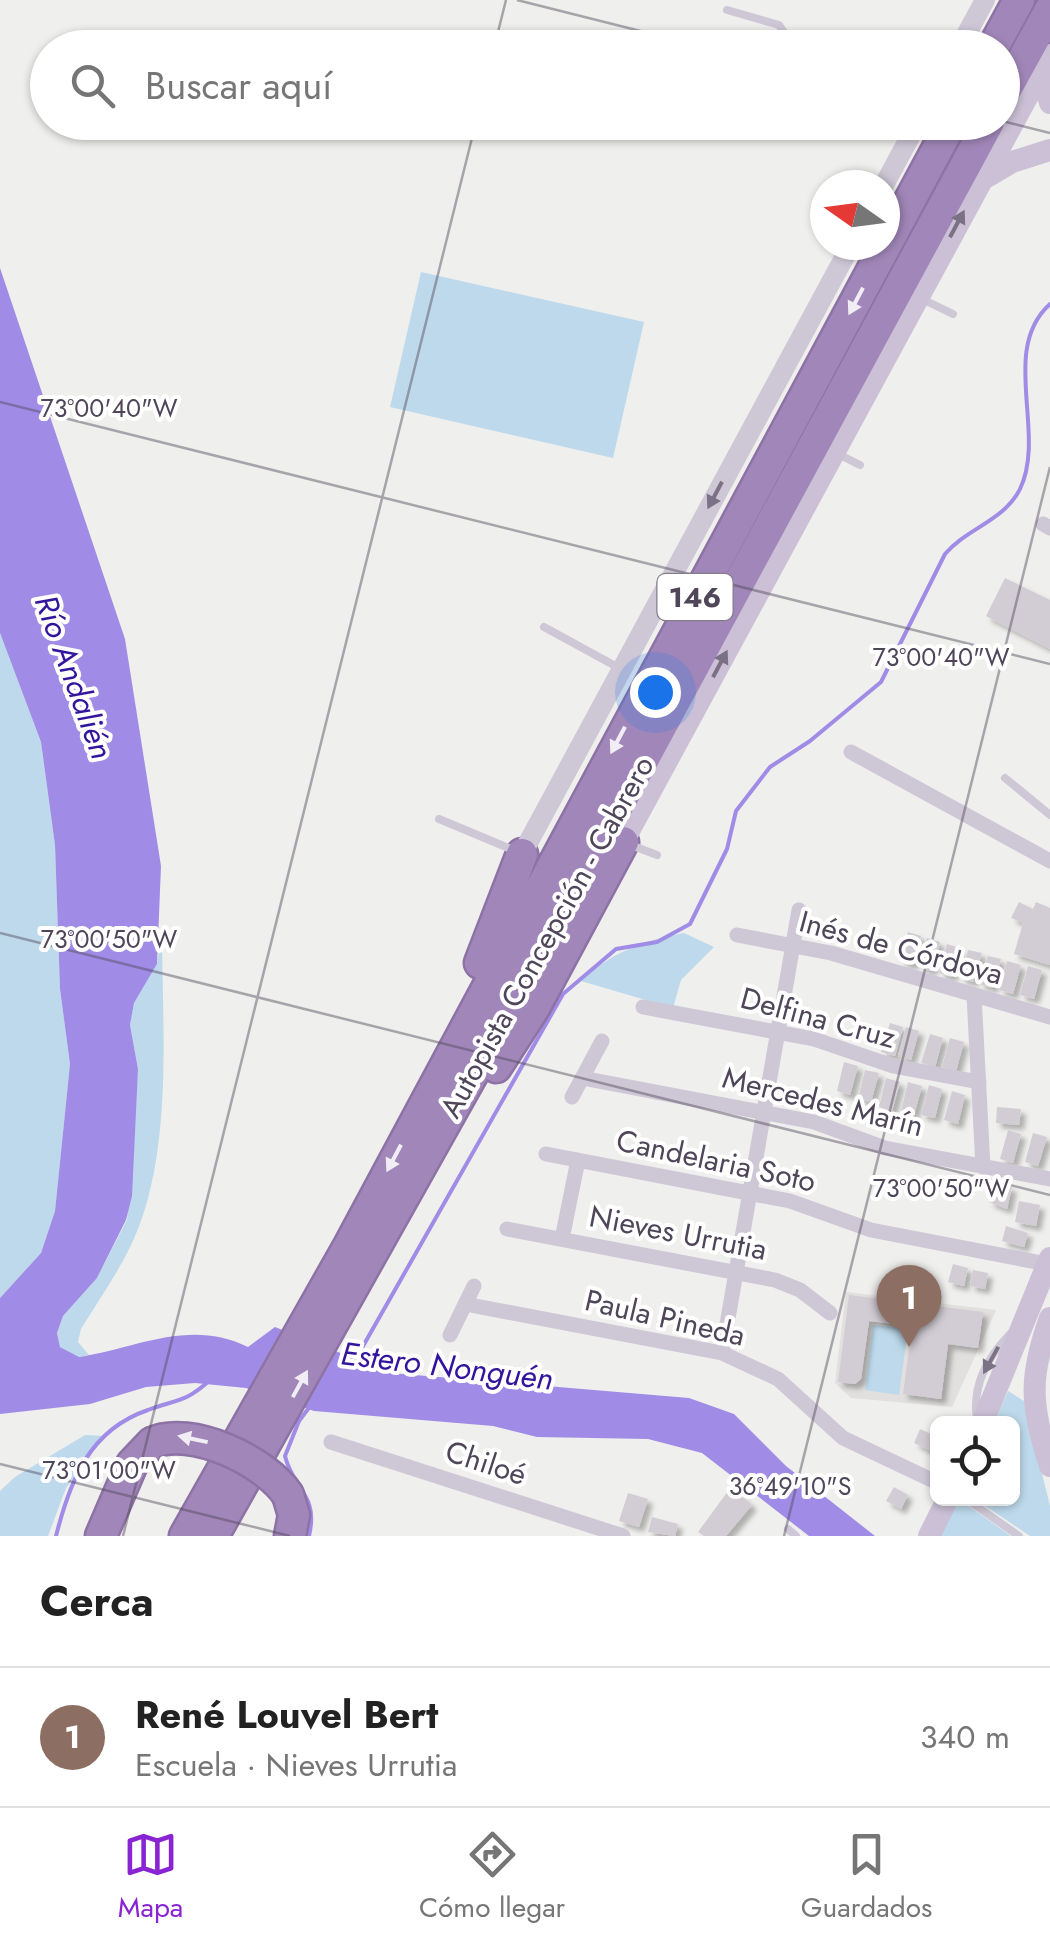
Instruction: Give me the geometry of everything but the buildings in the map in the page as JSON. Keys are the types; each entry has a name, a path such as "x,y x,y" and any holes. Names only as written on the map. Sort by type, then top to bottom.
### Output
{"highway":[{"path":"1002,30 1018,0"},
{"path":"1020,64 1050,10"},
{"name":"Autopista Concepción - Cabrero","path":"213,1536 263,1426 316,1331 440,1072 942,140"},
{"name":"Autopista Concepción - Cabrero","path":"316,1331 412,1183 979,140"},
{"path":"412,1183 522,1029 624,842"},
{"path":"440,1072 522,854"},
{"name":"Autopista Concepción - Cabrero","path":"185,1536 263,1426"},
{"path":"101,1536 132,1464 152,1443 170,1436 199,1438 275,1478 288,1494 294,1515 290,1536"}],"main road":[{"path":"1045,63 1050,103"},
{"path":"1020,109 1045,63"},
{"path":"624,842 1003,140"},
{"path":"981,180 1012,162 1050,150"},
{"path":"1049,1261 1040,1312 1043,1361 1033,1408 1050,1466"},
{"path":"983,1416 1040,1312"},
{"path":"929,1536 944,1506"}],"street":[{"path":"969,30 985,0"},
{"path":"892,170 908,140"},
{"path":"522,854 843,260"},
{"path":"852,752 1050,861"},
{"path":"722,1354 799,910"},
{"name":"Inés de Córdova","path":"738,935 793,944 1050,1017"},
{"path":"974,995 984,1166"},
{"name":"Delfina Cruz","path":"644,1007 829,1043 892,1066 979,1082"},
{"path":"572,1096 602,1041"},
{"name":"Mercedes Marín","path":"582,1078 821,1123 871,1145 1050,1179"},
{"name":"Candelaria Soto","path":"546,1154 799,1202 871,1230 1049,1261"},
{"path":"562,1239 578,1160"},
{"name":"Nieves Urrutia","path":"507,1228 793,1286 830,1313"},
{"path":"450,1335 474,1286"},
{"name":"Paula Pineda","path":"465,1304 722,1354 778,1379 844,1438 930,1479"},
{"name":"Chiloé","path":"331,1442 623,1536"}],"lane":[{"path":"727,10 778,25 781,30"},
{"path":"918,298 952,314"},
{"path":"834,452 860,465"},
{"path":"544,627 620,669"},
{"path":"1005,778 1050,815"},
{"path":"439,820 522,854"},
{"path":"624,842 657,855"},
{"path":"976,1506 1019,1536"},
{"path":"788,1529 796,1536"}],"shaded area":[{"path":"421,272 644,322 613,458 390,407"},
{"path":"0,633 41,742 55,845 60,989 70,1064 55,1211 41,1253 0,1298"},
{"path":"162,930 163,1089 154,1170 132,1243 81,1329 78,1342 89,1355 78,1357 60,1347 57,1333 63,1316 97,1278 127,1220 138,1069 130,1025 134,1003 157,964"},
{"path":"684,933 714,947 681,980 673,1008 581,981 629,949"},
{"path":"846,1292 996,1310 952,1407 851,1398 835,1383"},
{"path":"873,1325 908,1329 899,1395 865,1390"},
{"path":"1008,1391 1024,1401 1050,1506 1050,1536 1030,1536 985,1506 1020,1506 1020,1416 997,1416"},
{"path":"85,1435 104,1436 66,1488 48,1536 0,1536 0,1491 15,1477"},
{"path":"956,1506 968,1506 1011,1536 938,1536"}],"water":[{"name":"Río Andalién","path":"0,268 125,639 161,866 157,964 134,1003 130,1025 138,1069 132,1196 126,1220 97,1278 63,1316 57,1333 60,1347 79,1357 164,1338 205,1335 248,1347 275,1327 391,1373 689,1398 734,1414 786,1466 875,1536 809,1536 702,1453 648,1439 537,1437 493,1426 314,1411 246,1388 195,1383 146,1387 90,1404 0,1414 0,1298 41,1253 55,1211 70,1064 60,989 55,845 41,742 0,633"}],"waterway":[{"name":"Estero Nonguén","path":"354,1362 563,994 616,949 657,942 690,924 727,849 736,811 770,767 810,741 881,682 945,554 1013,500 1027,467 1028,344 1035,323 1050,304"},
{"path":"56,1536 76,1477 97,1444 128,1419 187,1397 210,1380"},
{"path":"309,1536 311,1511 285,1456 299,1421 311,1405"}],"place":[{"name":"René Louvel Bert","path":"909,1347"}]}
